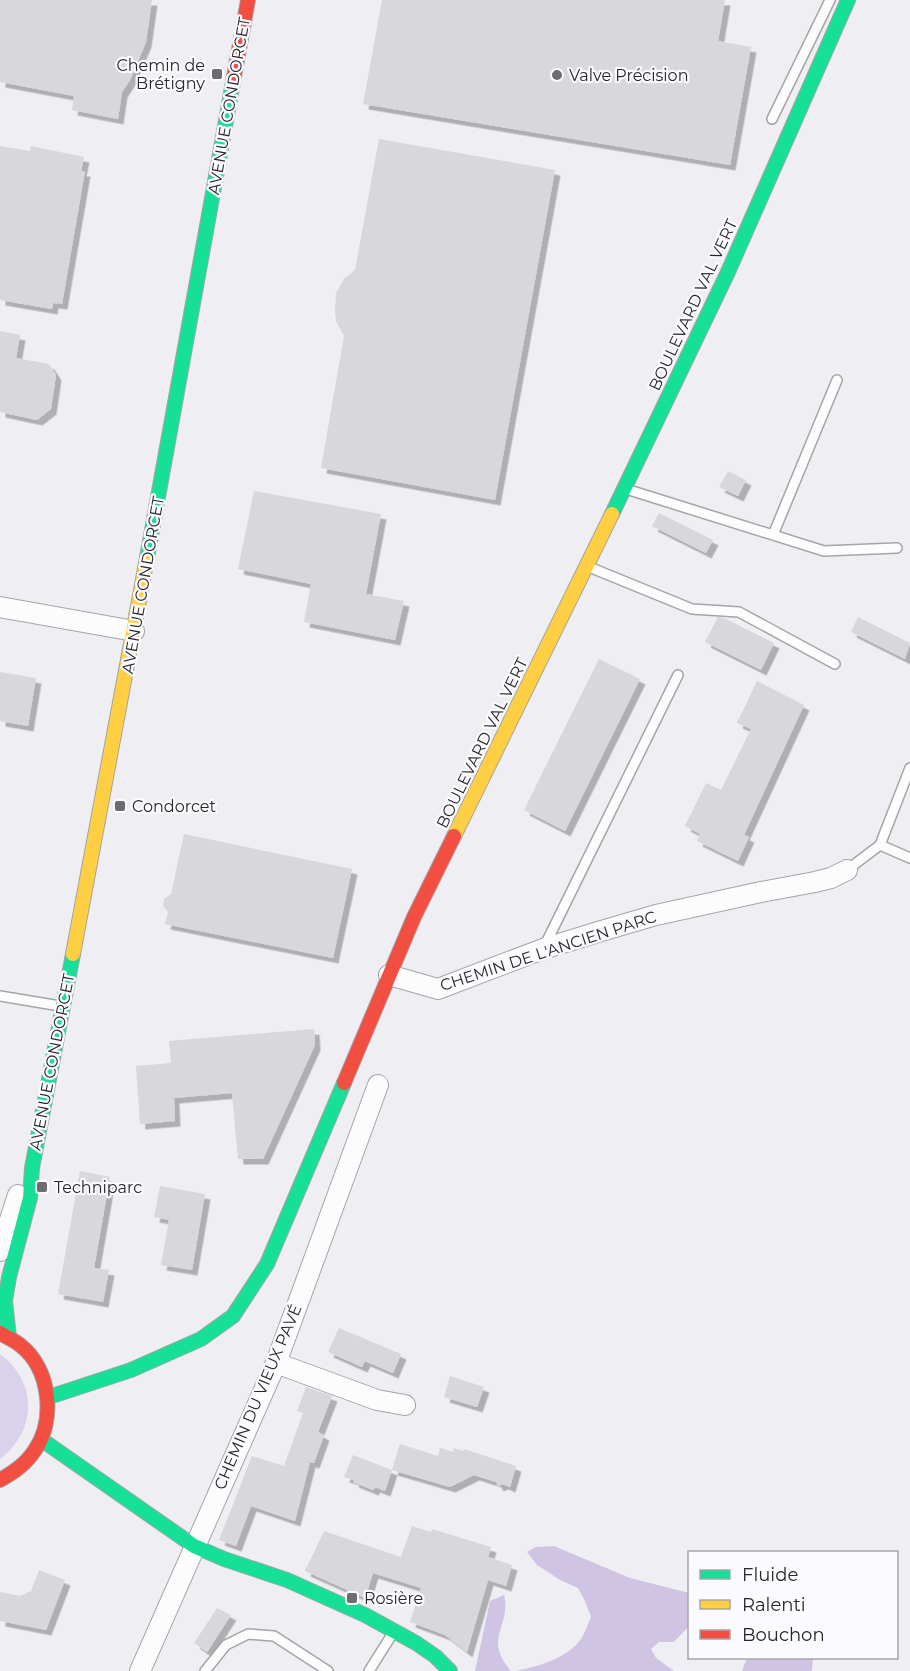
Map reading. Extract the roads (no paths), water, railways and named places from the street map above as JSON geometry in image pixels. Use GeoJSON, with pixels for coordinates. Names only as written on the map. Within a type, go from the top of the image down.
{"type":"FeatureCollection","features":[{"type":"Feature","properties":{"kind":"street","name":"AVENUE CONDORCET"},"geometry":{"type":"LineString","coordinates":[[4,1335],[5,1301],[9,1277],[30,1198],[32,1168],[134,632],[248,0]]}},
{"type":"Feature","properties":{"kind":"street","name":"BOULEVARD VAL VERT"},"geometry":{"type":"LineString","coordinates":[[49,1397],[131,1370],[201,1338],[233,1316],[267,1264],[414,917],[516,714],[728,272],[848,0]]}},
{"type":"Feature","properties":{"kind":"street"},"geometry":{"type":"LineString","coordinates":[[0,607],[134,632]]}},
{"type":"Feature","properties":{"kind":"street","name":"CHEMIN DE L'ANCIEN PARC"},"geometry":{"type":"LineString","coordinates":[[389,975],[438,989],[543,949],[656,915],[815,882],[831,878],[847,870]]}},
{"type":"Feature","properties":{"kind":"street","name":"CHEMIN DU VIEUX PAVÉ"},"geometry":{"type":"LineString","coordinates":[[140,1671],[276,1364],[378,1085]]}},
{"type":"Feature","properties":{"kind":"street","name":"AVENUE CONDORCET"},"geometry":{"type":"LineString","coordinates":[[0,1251],[19,1194],[32,1168]]}},
{"type":"Feature","properties":{"kind":"street"},"geometry":{"type":"LineString","coordinates":[[0,1480],[10,1476],[29,1460],[42,1440],[48,1419],[49,1397],[42,1373],[28,1352],[4,1335]]}},
{"type":"Feature","properties":{"kind":"street"},"geometry":{"type":"LineString","coordinates":[[276,1364],[376,1400],[405,1405]]}},
{"type":"Feature","properties":{"kind":"street"},"geometry":{"type":"LineString","coordinates":[[42,1440],[194,1546],[295,1584],[365,1615],[435,1656],[450,1671]]}},
{"type":"Feature","properties":{"kind":"lane"},"geometry":{"type":"LineString","coordinates":[[772,119],[830,0]]}},
{"type":"Feature","properties":{"kind":"lane"},"geometry":{"type":"LineString","coordinates":[[773,535],[837,380]]}},
{"type":"Feature","properties":{"kind":"lane"},"geometry":{"type":"LineString","coordinates":[[624,488],[825,551],[897,548]]}},
{"type":"Feature","properties":{"kind":"lane"},"geometry":{"type":"LineString","coordinates":[[587,566],[692,609],[740,612],[834,664]]}},
{"type":"Feature","properties":{"kind":"lane"},"geometry":{"type":"LineString","coordinates":[[543,949],[678,675]]}},
{"type":"Feature","properties":{"kind":"lane"},"geometry":{"type":"LineString","coordinates":[[847,870],[880,845],[910,768]]}},
{"type":"Feature","properties":{"kind":"lane"},"geometry":{"type":"LineString","coordinates":[[900,794],[910,798]]}},
{"type":"Feature","properties":{"kind":"lane"},"geometry":{"type":"LineString","coordinates":[[880,845],[910,858]]}},
{"type":"Feature","properties":{"kind":"lane"},"geometry":{"type":"LineString","coordinates":[[0,996],[62,1006]]}},
{"type":"Feature","properties":{"kind":"lane"},"geometry":{"type":"LineString","coordinates":[[369,1671],[394,1631]]}},
{"type":"Feature","properties":{"kind":"lane"},"geometry":{"type":"LineString","coordinates":[[205,1671],[226,1646],[248,1634],[274,1636],[328,1671]]}},
{"type":"Feature","properties":{"kind":"place","name":"Chemin de Brétigny"},"geometry":{"type":"Point","coordinates":[217,74]}},
{"type":"Feature","properties":{"kind":"place","name":"Valve Précision"},"geometry":{"type":"Point","coordinates":[557,75]}},
{"type":"Feature","properties":{"kind":"place","name":"Condorcet"},"geometry":{"type":"Point","coordinates":[120,806]}},
{"type":"Feature","properties":{"kind":"place","name":"Techniparc"},"geometry":{"type":"Point","coordinates":[42,1187]}},
{"type":"Feature","properties":{"kind":"place","name":"Rosière"},"geometry":{"type":"Point","coordinates":[352,1598]}}]}
